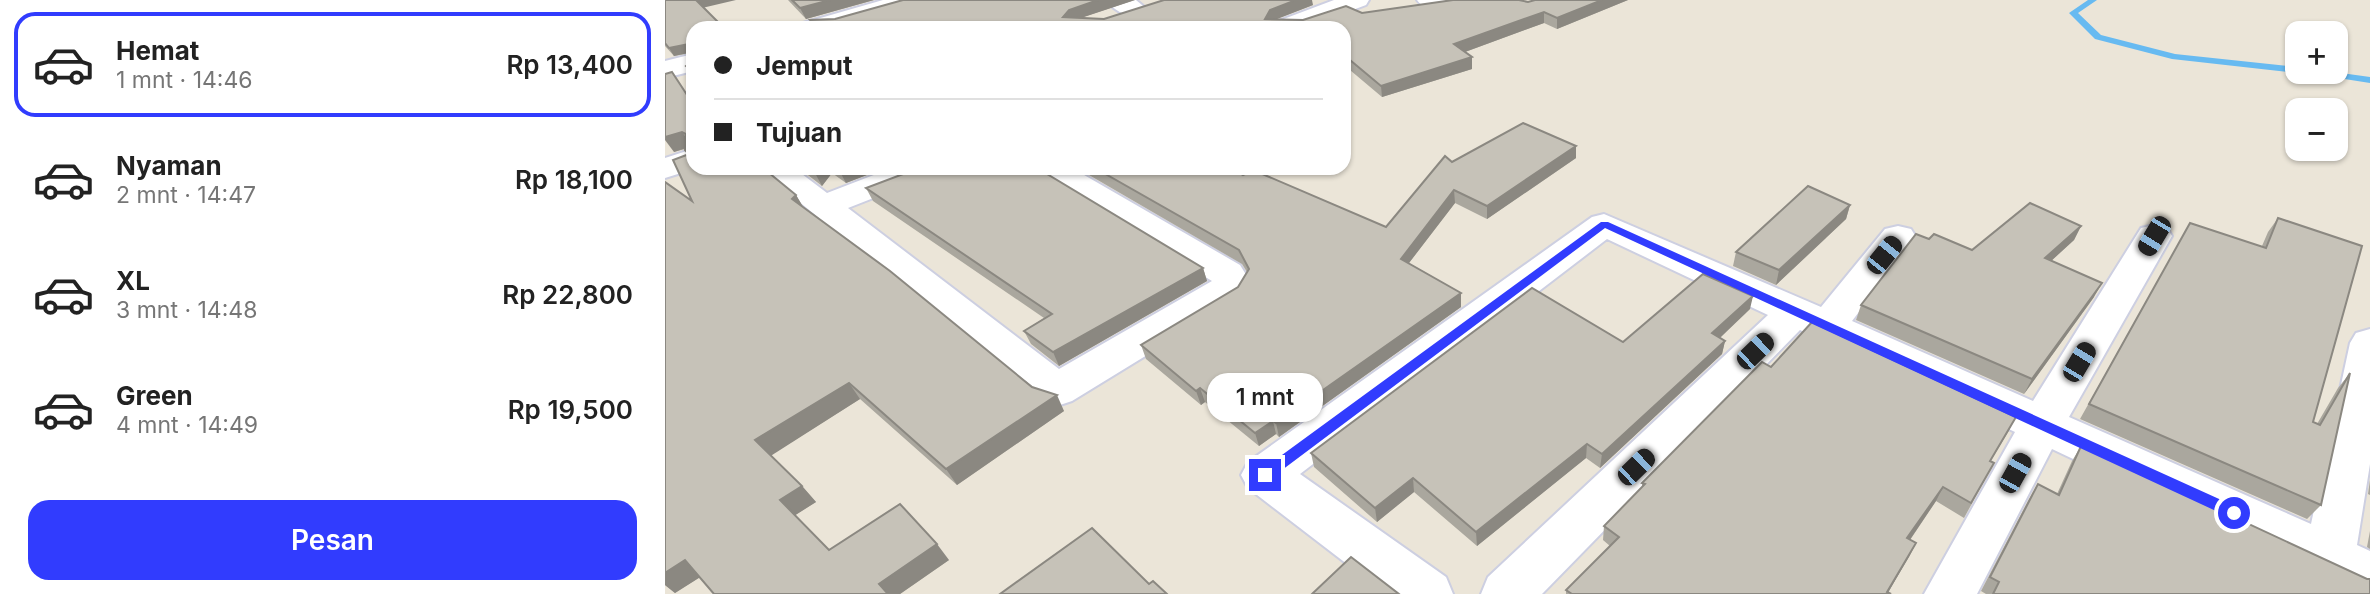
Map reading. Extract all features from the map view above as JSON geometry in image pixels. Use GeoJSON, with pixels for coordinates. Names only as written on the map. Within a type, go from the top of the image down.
{"type":"FeatureCollection","features":[{"type":"Feature","properties":{"kind":"street"},"geometry":{"type":"LineString","coordinates":[[836,21],[910,0]]}},
{"type":"Feature","properties":{"kind":"street"},"geometry":{"type":"LineString","coordinates":[[1301,21],[1357,0]]}},
{"type":"Feature","properties":{"kind":"street"},"geometry":{"type":"LineString","coordinates":[[1429,0],[1437,3],[1455,0]]}},
{"type":"Feature","properties":{"kind":"street"},"geometry":{"type":"LineString","coordinates":[[1103,21],[1137,4]]}},
{"type":"Feature","properties":{"kind":"street"},"geometry":{"type":"LineString","coordinates":[[665,70],[686,64]]}},
{"type":"Feature","properties":{"kind":"street"},"geometry":{"type":"LineString","coordinates":[[665,168],[686,161]]}},
{"type":"Feature","properties":{"kind":"street"},"geometry":{"type":"LineString","coordinates":[[783,175],[1057,390],[1227,289],[1231,281],[1227,273],[1061,175]]}},
{"type":"Feature","properties":{"kind":"street"},"geometry":{"type":"LineString","coordinates":[[823,206],[903,175]]}},
{"type":"Feature","properties":{"kind":"street"},"geometry":{"type":"LineString","coordinates":[[1427,594],[1265,475],[1604,224],[2370,575]]}},
{"type":"Feature","properties":{"kind":"street"},"geometry":{"type":"LineString","coordinates":[[1949,594],[2042,425],[2154,236]]}},
{"type":"Feature","properties":{"kind":"street"},"geometry":{"type":"LineString","coordinates":[[1507,594],[1898,237]]}},
{"type":"Feature","properties":{"kind":"street"},"geometry":{"type":"LineString","coordinates":[[2329,556],[2370,343]]}},
{"type":"Feature","properties":{"kind":"building"},"geometry":{"type":"Polygon","coordinates":[[[665,0],[699,0],[697,1],[717,21],[686,21],[686,45],[669,48],[665,43],[665,0]]]}},
{"type":"Feature","properties":{"kind":"building"},"geometry":{"type":"Polygon","coordinates":[[[792,0],[830,0],[800,8],[792,0]]]}},
{"type":"Feature","properties":{"kind":"building"},"geometry":{"type":"Polygon","coordinates":[[[903,0],[1098,0],[1069,10],[1063,17],[1104,19],[1164,0],[1296,0],[1270,10],[1265,19],[1303,20],[1346,6],[1362,13],[1453,0],[1602,0],[1557,18],[1544,12],[1454,44],[1472,57],[1381,86],[1351,61],[1351,21],[810,20],[835,19],[903,0]]]}},
{"type":"Feature","properties":{"kind":"building"},"geometry":{"type":"Polygon","coordinates":[[[672,72],[686,93],[686,134],[682,132],[665,137],[665,74],[672,72]]]}},
{"type":"Feature","properties":{"kind":"building"},"geometry":{"type":"Polygon","coordinates":[[[1523,123],[1576,146],[1487,206],[1454,190],[1401,259],[1461,293],[1276,423],[1273,421],[1255,433],[1200,388],[1196,391],[1141,345],[1238,287],[1249,269],[1239,250],[1107,175],[1265,175],[1386,227],[1445,156],[1452,162],[1523,123]]]}},
{"type":"Feature","properties":{"kind":"building"},"geometry":{"type":"Polygon","coordinates":[[[686,155],[686,175],[772,175],[796,195],[792,199],[890,271],[1032,387],[1057,395],[946,469],[849,383],[755,440],[802,486],[780,500],[829,550],[900,504],[937,544],[879,584],[888,594],[714,594],[685,560],[665,573],[665,182],[692,201],[673,160],[686,155]]]}},
{"type":"Feature","properties":{"kind":"building"},"geometry":{"type":"Polygon","coordinates":[[[900,175],[1049,175],[1203,268],[1053,352],[1024,331],[1052,314],[866,188],[900,175]]]}},
{"type":"Feature","properties":{"kind":"building"},"geometry":{"type":"Polygon","coordinates":[[[1808,186],[1850,205],[1779,270],[1736,252],[1808,186]]]}},
{"type":"Feature","properties":{"kind":"building"},"geometry":{"type":"Polygon","coordinates":[[[2030,203],[2081,226],[2045,258],[2102,283],[2032,379],[1861,305],[1916,234],[1929,239],[1934,234],[1972,250],[2030,203]]]}},
{"type":"Feature","properties":{"kind":"building"},"geometry":{"type":"Polygon","coordinates":[[[2278,218],[2362,246],[2313,422],[2320,425],[2350,373],[2321,505],[2089,404],[2190,223],[2266,248],[2278,218]]]}},
{"type":"Feature","properties":{"kind":"building"},"geometry":{"type":"Polygon","coordinates":[[[1703,274],[1753,296],[1712,333],[1725,341],[1602,454],[1587,444],[1476,532],[1413,478],[1375,508],[1311,453],[1532,288],[1623,342],[1703,274]]]}},
{"type":"Feature","properties":{"kind":"building"},"geometry":{"type":"Polygon","coordinates":[[[1812,322],[2016,417],[1990,461],[1994,463],[1971,503],[1943,487],[1907,538],[1916,543],[1887,592],[1891,594],[1572,594],[1566,590],[1619,537],[1604,526],[1645,484],[1642,483],[1762,362],[1771,367],[1812,322]]]}},
{"type":"Feature","properties":{"kind":"building"},"geometry":{"type":"Polygon","coordinates":[[[2081,446],[2370,579],[2370,594],[1993,594],[1999,582],[1990,577],[2038,484],[2059,495],[2081,446]]]}},
{"type":"Feature","properties":{"kind":"building"},"geometry":{"type":"Polygon","coordinates":[[[1092,528],[1149,584],[1153,581],[1167,594],[1000,594],[1092,528]]]}},
{"type":"Feature","properties":{"kind":"building"},"geometry":{"type":"Polygon","coordinates":[[[1351,557],[1399,594],[1312,594],[1351,557]]]}},
{"type":"Feature","properties":{"kind":"waterway"},"geometry":{"type":"LineString","coordinates":[[2093,0],[2073,13],[2098,37],[2175,57],[2285,69]]}},
{"type":"Feature","properties":{"kind":"waterway"},"geometry":{"type":"LineString","coordinates":[[2348,77],[2370,80]]}},
{"type":"Feature","properties":{"kind":"route"},"geometry":{"type":"LineString","coordinates":[[1265,475],[1604,224],[2234,513]]}}]}
